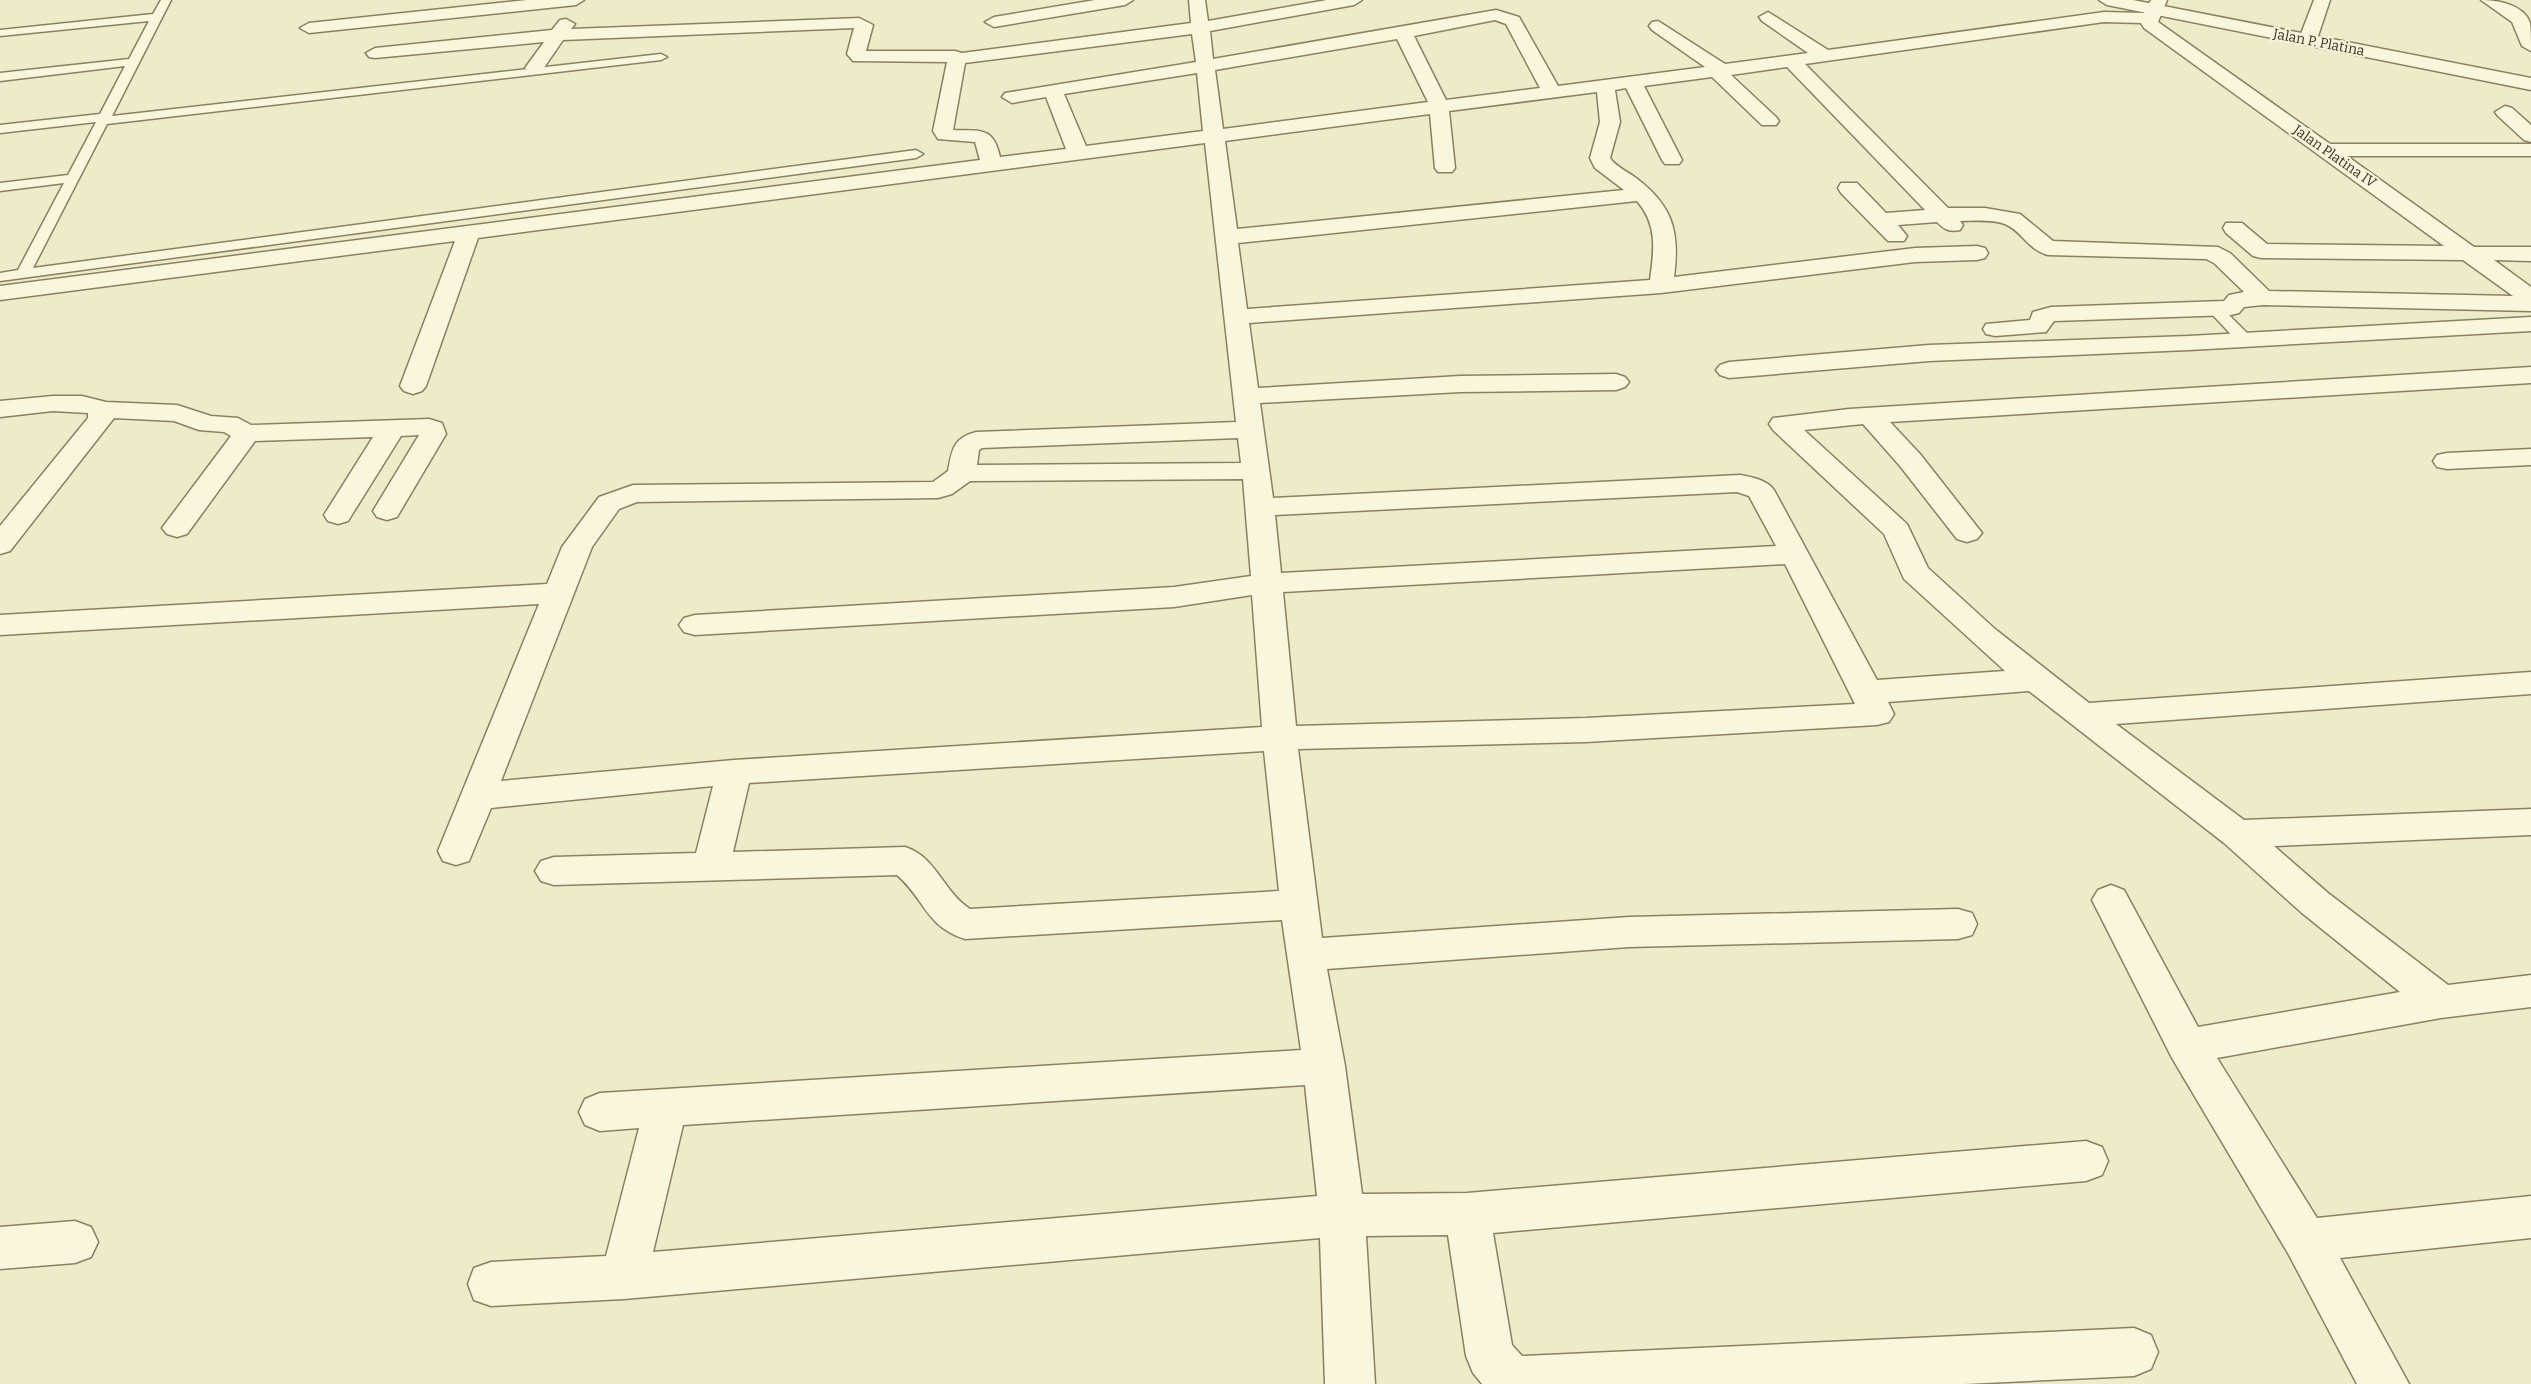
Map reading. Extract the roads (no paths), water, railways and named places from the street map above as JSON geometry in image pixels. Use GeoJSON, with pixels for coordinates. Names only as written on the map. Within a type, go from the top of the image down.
{"type":"FeatureCollection","features":[{"type":"Feature","properties":{"kind":"street"},"geometry":{"type":"LineString","coordinates":[[378,3],[425,0]]}},
{"type":"Feature","properties":{"kind":"street"},"geometry":{"type":"LineString","coordinates":[[309,28],[578,0]]}},
{"type":"Feature","properties":{"kind":"street"},"geometry":{"type":"LineString","coordinates":[[534,68],[560,35],[578,0]]}},
{"type":"Feature","properties":{"kind":"street"},"geometry":{"type":"LineString","coordinates":[[994,22],[1125,0]]}},
{"type":"Feature","properties":{"kind":"street"},"geometry":{"type":"LineString","coordinates":[[1197,0],[1239,317],[1269,583],[1280,738],[1305,955],[1324,1066],[1342,1215],[1350,1384]]}},
{"type":"Feature","properties":{"kind":"street"},"geometry":{"type":"LineString","coordinates":[[375,53],[560,35],[850,22],[864,25],[856,54],[859,57],[948,54],[957,59],[1200,27],[1354,0]]}},
{"type":"Feature","properties":{"kind":"street","name":"Jalan P. Platina"},"geometry":{"type":"LineString","coordinates":[[2107,0],[2531,84]]}},
{"type":"Feature","properties":{"kind":"street"},"geometry":{"type":"LineString","coordinates":[[2308,39],[2322,0]]}},
{"type":"Feature","properties":{"kind":"street"},"geometry":{"type":"LineString","coordinates":[[2489,0],[2520,19],[2531,46]]}},
{"type":"Feature","properties":{"kind":"street"},"geometry":{"type":"LineString","coordinates":[[1440,5],[1465,20]]}},
{"type":"Feature","properties":{"kind":"street"},"geometry":{"type":"LineString","coordinates":[[0,293],[1438,105],[1719,71],[2154,9]]}},
{"type":"Feature","properties":{"kind":"street","name":"Jalan Platina IV"},"geometry":{"type":"LineString","coordinates":[[2154,9],[2150,24],[2531,298]]}},
{"type":"Feature","properties":{"kind":"street"},"geometry":{"type":"LineString","coordinates":[[1012,97],[1054,92],[1496,15],[1513,21],[1552,92]]}},
{"type":"Feature","properties":{"kind":"street"},"geometry":{"type":"LineString","coordinates":[[1768,17],[1825,56]]}},
{"type":"Feature","properties":{"kind":"street"},"geometry":{"type":"LineString","coordinates":[[1658,26],[1719,71],[1769,121]]}},
{"type":"Feature","properties":{"kind":"street"},"geometry":{"type":"LineString","coordinates":[[1403,32],[1438,105],[1445,168]]}},
{"type":"Feature","properties":{"kind":"street"},"geometry":{"type":"LineString","coordinates":[[957,59],[943,131],[945,135],[983,137],[987,141],[991,164]]}},
{"type":"Feature","properties":{"kind":"street"},"geometry":{"type":"LineString","coordinates":[[1239,317],[1661,286],[1915,255],[1977,253],[1792,60]]}},
{"type":"Feature","properties":{"kind":"street"},"geometry":{"type":"LineString","coordinates":[[1632,81],[1672,160]]}},
{"type":"Feature","properties":{"kind":"street"},"geometry":{"type":"LineString","coordinates":[[1605,85],[1611,116],[1611,132],[1600,158],[1602,164],[1644,194],[1658,214],[1665,237],[1661,286]]}},
{"type":"Feature","properties":{"kind":"street"},"geometry":{"type":"LineString","coordinates":[[1054,92],[1078,153]]}},
{"type":"Feature","properties":{"kind":"street"},"geometry":{"type":"LineString","coordinates":[[2505,112],[2531,136]]}},
{"type":"Feature","properties":{"kind":"street"},"geometry":{"type":"LineString","coordinates":[[2327,150],[2531,150]]}},
{"type":"Feature","properties":{"kind":"street"},"geometry":{"type":"LineString","coordinates":[[1849,188],[1915,255]]}},
{"type":"Feature","properties":{"kind":"street"},"geometry":{"type":"LineString","coordinates":[[1227,237],[1644,194]]}},
{"type":"Feature","properties":{"kind":"street"},"geometry":{"type":"LineString","coordinates":[[1880,220],[1943,216],[2011,219],[2023,226],[2035,242],[2048,248],[2214,253],[2263,298]]}},
{"type":"Feature","properties":{"kind":"street"},"geometry":{"type":"LineString","coordinates":[[2234,228],[2261,251],[2531,254]]}},
{"type":"Feature","properties":{"kind":"street"},"geometry":{"type":"LineString","coordinates":[[413,386],[469,232]]}},
{"type":"Feature","properties":{"kind":"street"},"geometry":{"type":"LineString","coordinates":[[1873,336],[2031,328],[2042,323],[2042,317],[2051,314],[2231,308],[2237,300],[2263,298],[2531,304]]}},
{"type":"Feature","properties":{"kind":"street"},"geometry":{"type":"LineString","coordinates":[[1729,370],[1918,353],[2245,340],[2531,324]]}},
{"type":"Feature","properties":{"kind":"street"},"geometry":{"type":"LineString","coordinates":[[2441,1002],[2315,903],[2237,834],[2036,680],[1915,572],[1898,530],[1782,424],[1870,416],[2531,375]]}},
{"type":"Feature","properties":{"kind":"street"},"geometry":{"type":"LineString","coordinates":[[1247,396],[1460,384],[1616,381]]}},
{"type":"Feature","properties":{"kind":"street"},"geometry":{"type":"LineString","coordinates":[[0,409],[74,403],[96,405],[101,410],[177,413],[208,424],[230,424],[247,433],[393,427],[433,429],[433,434],[387,511]]}},
{"type":"Feature","properties":{"kind":"street"},"geometry":{"type":"LineString","coordinates":[[0,545],[101,419],[101,410]]}},
{"type":"Feature","properties":{"kind":"street"},"geometry":{"type":"LineString","coordinates":[[1870,416],[1910,460],[1967,533]]}},
{"type":"Feature","properties":{"kind":"street"},"geometry":{"type":"LineString","coordinates":[[338,515],[393,427]]}},
{"type":"Feature","properties":{"kind":"street"},"geometry":{"type":"LineString","coordinates":[[456,851],[578,547],[609,503],[620,497],[633,494],[938,490],[947,487],[961,474],[966,446],[976,440],[1251,429]]}},
{"type":"Feature","properties":{"kind":"street"},"geometry":{"type":"LineString","coordinates":[[177,528],[247,433]]}},
{"type":"Feature","properties":{"kind":"street"},"geometry":{"type":"LineString","coordinates":[[2447,461],[2531,458]]}},
{"type":"Feature","properties":{"kind":"street"},"geometry":{"type":"LineString","coordinates":[[961,474],[1115,470],[1256,471]]}},
{"type":"Feature","properties":{"kind":"street"},"geometry":{"type":"LineString","coordinates":[[480,796],[734,772],[1280,738],[1586,730],[1877,714],[1760,490],[1740,483],[1260,507]]}},
{"type":"Feature","properties":{"kind":"street"},"geometry":{"type":"LineString","coordinates":[[695,625],[1174,597],[1269,583],[1794,554]]}},
{"type":"Feature","properties":{"kind":"street"},"geometry":{"type":"LineString","coordinates":[[0,625],[558,593]]}},
{"type":"Feature","properties":{"kind":"street"},"geometry":{"type":"LineString","coordinates":[[1867,692],[2036,680]]}},
{"type":"Feature","properties":{"kind":"street"},"geometry":{"type":"LineString","coordinates":[[2085,716],[2531,683]]}},
{"type":"Feature","properties":{"kind":"street"},"geometry":{"type":"LineString","coordinates":[[711,867],[734,772]]}},
{"type":"Feature","properties":{"kind":"street"},"geometry":{"type":"LineString","coordinates":[[2237,834],[2531,822]]}},
{"type":"Feature","properties":{"kind":"street"},"geometry":{"type":"LineString","coordinates":[[554,871],[905,861],[916,869],[939,907],[949,916],[965,924],[1300,903]]}},
{"type":"Feature","properties":{"kind":"street"},"geometry":{"type":"LineString","coordinates":[[2111,900],[2187,1046],[2305,1240],[2384,1384]]}},
{"type":"Feature","properties":{"kind":"street"},"geometry":{"type":"LineString","coordinates":[[1305,955],[1629,932],[1958,924]]}},
{"type":"Feature","properties":{"kind":"street"},"geometry":{"type":"LineString","coordinates":[[2187,1046],[2441,1002],[2531,991]]}},
{"type":"Feature","properties":{"kind":"street"},"geometry":{"type":"LineString","coordinates":[[600,1112],[1324,1066]]}},
{"type":"Feature","properties":{"kind":"street"},"geometry":{"type":"LineString","coordinates":[[624,1277],[666,1108]]}},
{"type":"Feature","properties":{"kind":"street"},"geometry":{"type":"LineString","coordinates":[[491,1284],[624,1277],[1342,1215],[1467,1214],[1749,1192],[2086,1161]]}},
{"type":"Feature","properties":{"kind":"street"},"geometry":{"type":"LineString","coordinates":[[1467,1214],[1490,1356],[1505,1373],[1524,1381],[2134,1352]]}},
{"type":"Feature","properties":{"kind":"street"},"geometry":{"type":"LineString","coordinates":[[2305,1240],[2531,1217]]}},
{"type":"Feature","properties":{"kind":"street"},"geometry":{"type":"LineString","coordinates":[[0,1248],[75,1242]]}},
{"type":"Feature","properties":{"kind":"lane"},"geometry":{"type":"LineString","coordinates":[[23,274],[166,0]]}},
{"type":"Feature","properties":{"kind":"lane"},"geometry":{"type":"LineString","coordinates":[[0,33],[157,17]]}},
{"type":"Feature","properties":{"kind":"lane"},"geometry":{"type":"LineString","coordinates":[[0,129],[661,57]]}},
{"type":"Feature","properties":{"kind":"lane"},"geometry":{"type":"LineString","coordinates":[[0,77],[134,62]]}},
{"type":"Feature","properties":{"kind":"lane"},"geometry":{"type":"LineString","coordinates":[[0,277],[916,154]]}},
{"type":"Feature","properties":{"kind":"lane"},"geometry":{"type":"LineString","coordinates":[[0,187],[73,178]]}},
{"type":"Feature","properties":{"kind":"lane"},"geometry":{"type":"LineString","coordinates":[[2215,309],[2245,340]]}}]}
